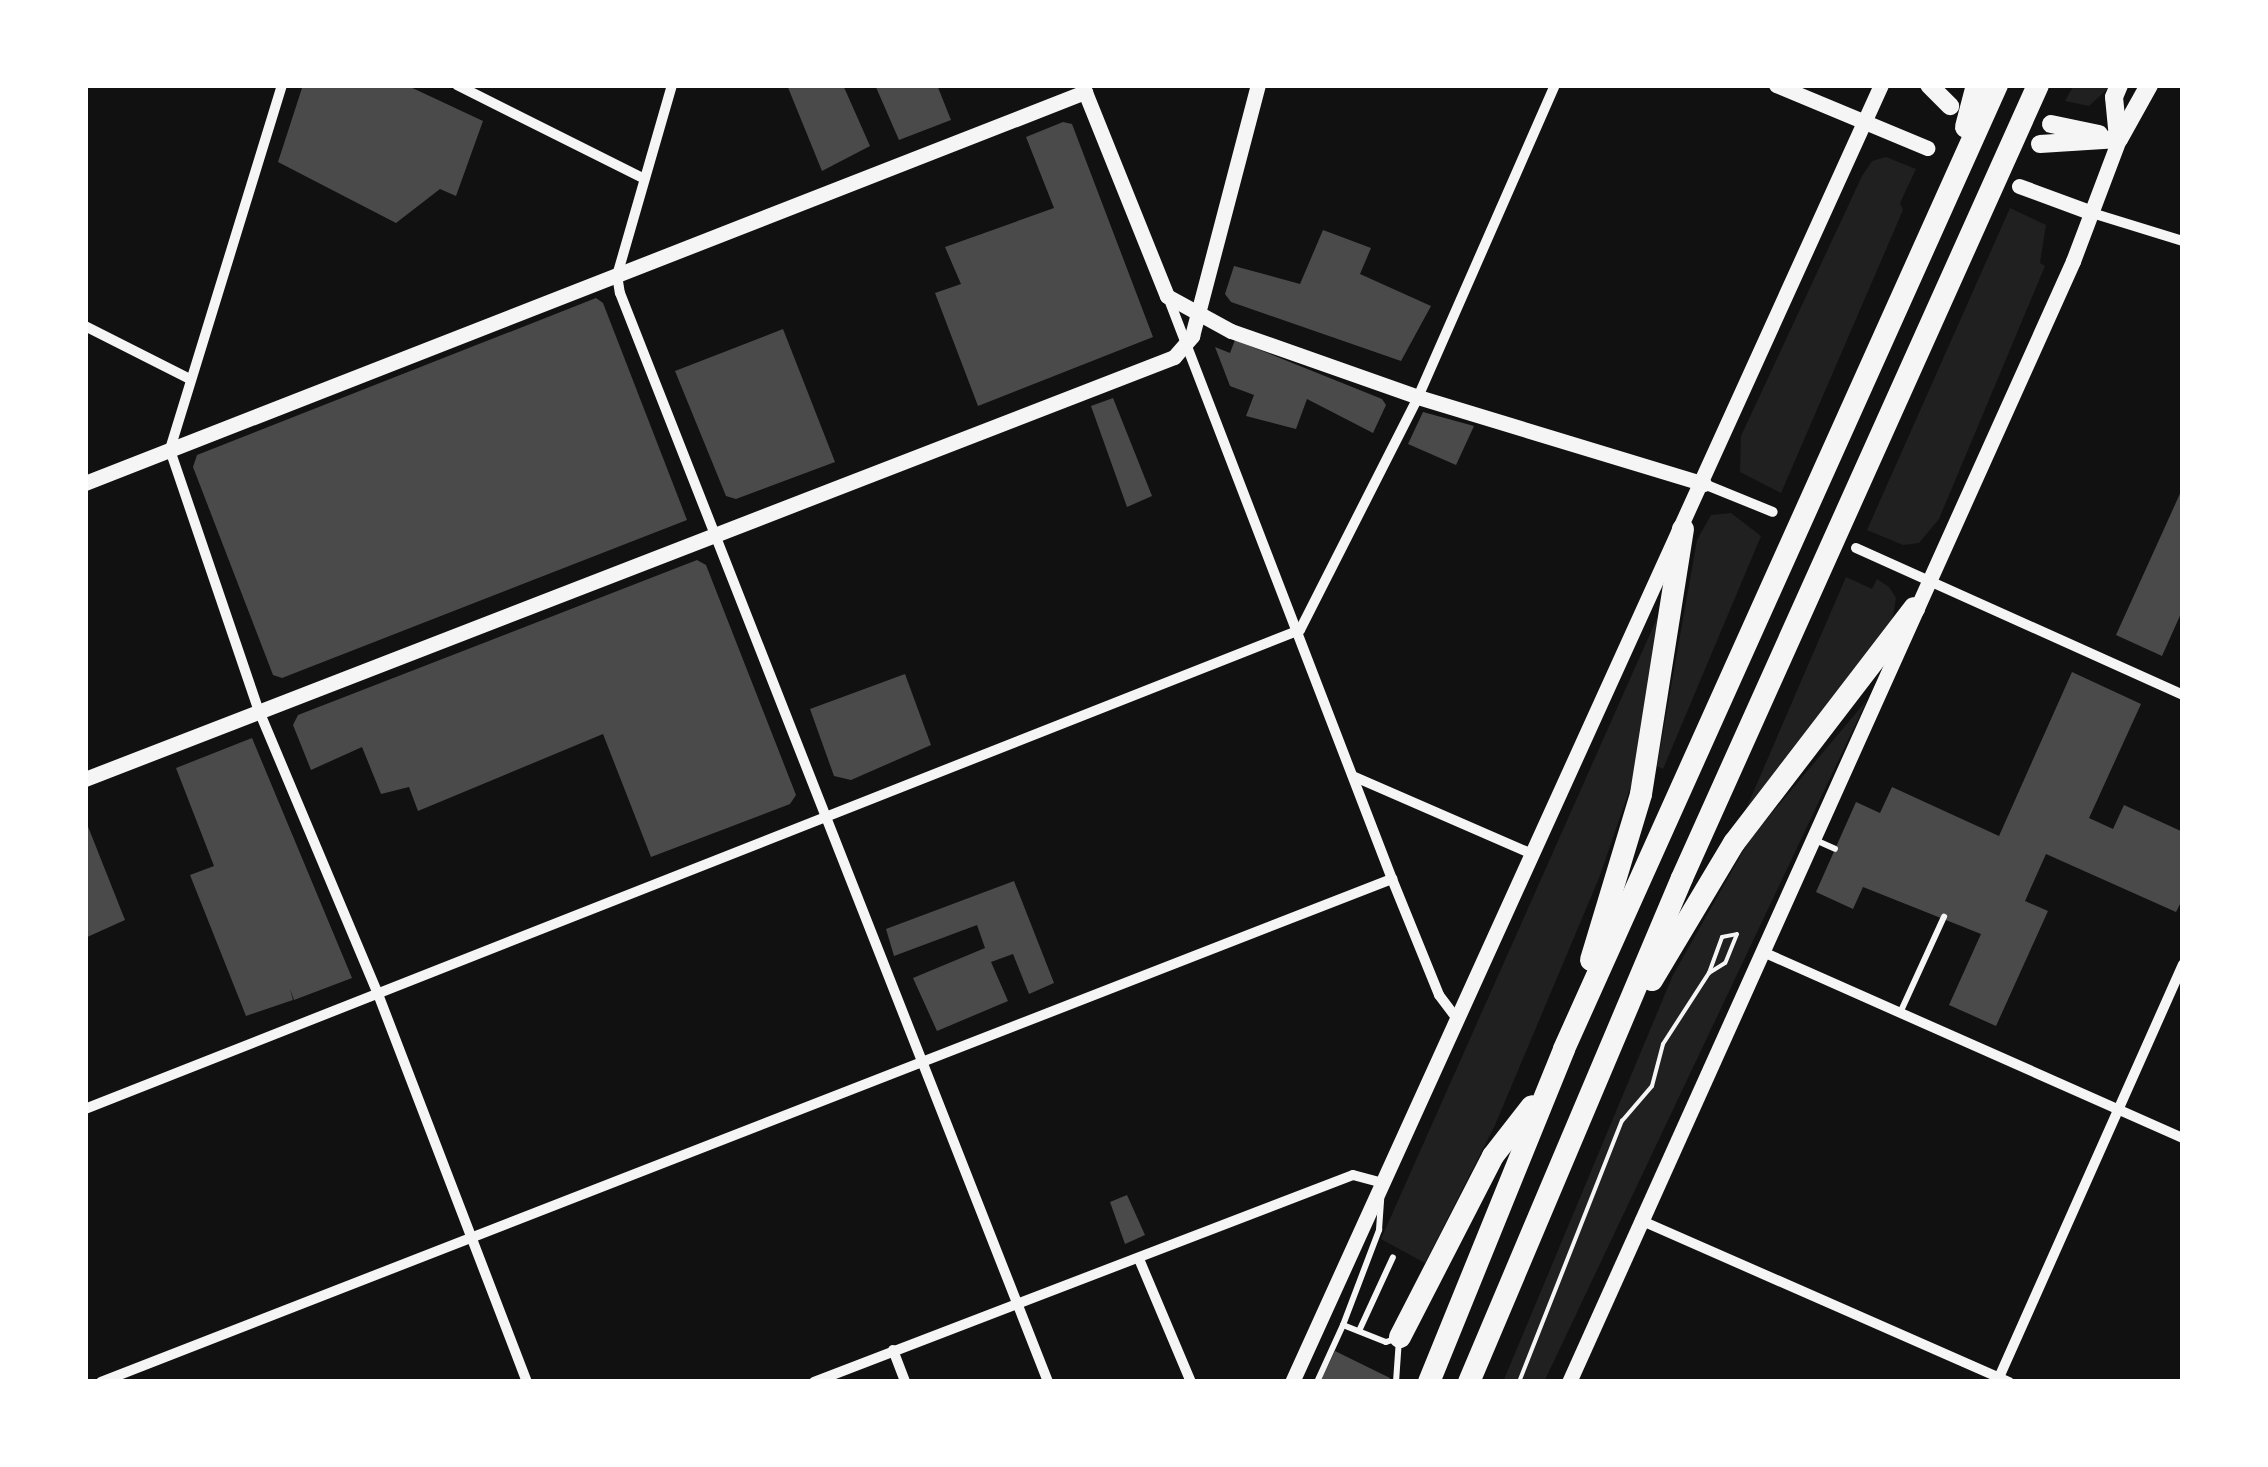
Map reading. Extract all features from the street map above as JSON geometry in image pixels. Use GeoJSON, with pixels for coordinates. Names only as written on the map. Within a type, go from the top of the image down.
{"type":"FeatureCollection","features":[{"type":"Feature","properties":{"kind":"highway"},"geometry":{"type":"LineString","coordinates":[[1951,185],[1977,85]]}},
{"type":"Feature","properties":{"kind":"highway"},"geometry":{"type":"LineString","coordinates":[[1429,1382],[1564,1049],[1996,85]]}},
{"type":"Feature","properties":{"kind":"highway"},"geometry":{"type":"LineString","coordinates":[[1469,1382],[1590,1092],[2038,85]]}},
{"type":"Feature","properties":{"kind":"highway"},"geometry":{"type":"LineString","coordinates":[[2006,156],[2053,85]]}},
{"type":"Feature","properties":{"kind":"highway"},"geometry":{"type":"LineString","coordinates":[[1564,1049],[1641,794],[1683,529]]}},
{"type":"Feature","properties":{"kind":"highway"},"geometry":{"type":"LineString","coordinates":[[1590,1092],[1734,842],[1914,608]]}},
{"type":"Feature","properties":{"kind":"highway"},"geometry":{"type":"LineString","coordinates":[[1400,1337],[1494,1156],[1552,1080]]}},
{"type":"Feature","properties":{"kind":"highway"},"geometry":{"type":"LineString","coordinates":[[1484,1382],[1519,1264]]}},
{"type":"Feature","properties":{"kind":"main road"},"geometry":{"type":"LineString","coordinates":[[1929,85],[1950,106]]}},
{"type":"Feature","properties":{"kind":"main road"},"geometry":{"type":"LineString","coordinates":[[2118,139],[2114,98],[2119,85]]}},
{"type":"Feature","properties":{"kind":"main road"},"geometry":{"type":"LineString","coordinates":[[2118,139],[2149,85]]}},
{"type":"Feature","properties":{"kind":"main road"},"geometry":{"type":"LineString","coordinates":[[2051,124],[2118,139]]}},
{"type":"Feature","properties":{"kind":"main road"},"geometry":{"type":"LineString","coordinates":[[2040,144],[2118,139]]}},
{"type":"Feature","properties":{"kind":"street"},"geometry":{"type":"LineString","coordinates":[[282,85],[170,450],[259,711],[378,994],[527,1382]]}},
{"type":"Feature","properties":{"kind":"street"},"geometry":{"type":"LineString","coordinates":[[456,85],[643,178]]}},
{"type":"Feature","properties":{"kind":"street"},"geometry":{"type":"LineString","coordinates":[[672,85],[617,275],[920,1063],[1048,1382]]}},
{"type":"Feature","properties":{"kind":"street"},"geometry":{"type":"LineString","coordinates":[[1187,349],[1258,85]]}},
{"type":"Feature","properties":{"kind":"street"},"geometry":{"type":"LineString","coordinates":[[85,1109],[1300,630],[1418,398],[1555,85]]}},
{"type":"Feature","properties":{"kind":"street"},"geometry":{"type":"LineString","coordinates":[[1776,85],[1927,148]]}},
{"type":"Feature","properties":{"kind":"street"},"geometry":{"type":"LineString","coordinates":[[1292,1382],[1704,484],[1881,85]]}},
{"type":"Feature","properties":{"kind":"street"},"geometry":{"type":"LineString","coordinates":[[85,483],[1084,88],[1300,630],[1392,879],[1439,995],[1457,1019]]}},
{"type":"Feature","properties":{"kind":"street"},"geometry":{"type":"LineString","coordinates":[[1573,1378],[1640,1220],[2092,213],[2118,139]]}},
{"type":"Feature","properties":{"kind":"street"},"geometry":{"type":"LineString","coordinates":[[2019,186],[2183,241]]}},
{"type":"Feature","properties":{"kind":"street"},"geometry":{"type":"LineString","coordinates":[[1168,296],[1198,314],[1418,398],[1704,484],[1773,512]]}},
{"type":"Feature","properties":{"kind":"street"},"geometry":{"type":"LineString","coordinates":[[85,326],[190,378]]}},
{"type":"Feature","properties":{"kind":"street"},"geometry":{"type":"LineString","coordinates":[[85,779],[1187,349]]}},
{"type":"Feature","properties":{"kind":"street"},"geometry":{"type":"LineString","coordinates":[[1856,548],[2183,695]]}},
{"type":"Feature","properties":{"kind":"street"},"geometry":{"type":"LineString","coordinates":[[1355,777],[1532,854]]}},
{"type":"Feature","properties":{"kind":"street"},"geometry":{"type":"LineString","coordinates":[[101,1382],[470,1235],[1392,879]]}},
{"type":"Feature","properties":{"kind":"street"},"geometry":{"type":"LineString","coordinates":[[1763,952],[2183,1138]]}},
{"type":"Feature","properties":{"kind":"street"},"geometry":{"type":"LineString","coordinates":[[1640,1220],[2002,1381],[2183,965]]}},
{"type":"Feature","properties":{"kind":"street"},"geometry":{"type":"LineString","coordinates":[[814,1382],[1354,1175],[1383,1183]]}},
{"type":"Feature","properties":{"kind":"street"},"geometry":{"type":"LineString","coordinates":[[1138,1259],[1191,1382]]}},
{"type":"Feature","properties":{"kind":"street"},"geometry":{"type":"LineString","coordinates":[[892,1350],[905,1382]]}},
{"type":"Feature","properties":{"kind":"lane"},"geometry":{"type":"LineString","coordinates":[[1813,839],[1835,849]]}},
{"type":"Feature","properties":{"kind":"lane"},"geometry":{"type":"LineString","coordinates":[[1900,1013],[1944,917]]}},
{"type":"Feature","properties":{"kind":"lane"},"geometry":{"type":"LineString","coordinates":[[1317,1382],[1379,1230],[1383,1183]]}},
{"type":"Feature","properties":{"kind":"lane"},"geometry":{"type":"LineString","coordinates":[[1360,1331],[1393,1257]]}},
{"type":"Feature","properties":{"kind":"lane"},"geometry":{"type":"LineString","coordinates":[[1343,1324],[1386,1342],[1400,1337],[1396,1382]]}},
{"type":"Feature","properties":{"kind":"path"},"geometry":{"type":"LineString","coordinates":[[1519,1382],[1622,1121],[1652,1086],[1663,1044],[1709,973],[1722,936],[1736,934],[1725,962],[1709,973]]}},
{"type":"Feature","properties":{"kind":"shaded area"},"geometry":{"type":"Polygon","coordinates":[[[2074,85],[2112,85],[2089,106],[2065,101],[2074,85]]]}},
{"type":"Feature","properties":{"kind":"shaded area"},"geometry":{"type":"Polygon","coordinates":[[[1886,157],[1916,169],[1900,203],[1903,210],[1781,493],[1740,472],[1741,436],[1862,176],[1872,161],[1886,157]]]}},
{"type":"Feature","properties":{"kind":"shaded area"},"geometry":{"type":"Polygon","coordinates":[[[2010,208],[2046,225],[2040,263],[2045,266],[1939,519],[1919,543],[1903,545],[1867,530],[2010,208]]]}},
{"type":"Feature","properties":{"kind":"shaded area"},"geometry":{"type":"Polygon","coordinates":[[[1731,513],[1761,536],[1663,769],[1657,766],[1697,540],[1711,515],[1731,513]]]}},
{"type":"Feature","properties":{"kind":"shaded area"},"geometry":{"type":"Polygon","coordinates":[[[1846,577],[1872,589],[1877,579],[1889,587],[1896,598],[1892,622],[1743,816],[1846,577]]]}},
{"type":"Feature","properties":{"kind":"shaded area"},"geometry":{"type":"Polygon","coordinates":[[[1658,616],[1635,774],[1599,878],[1495,1125],[1425,1263],[1381,1239],[1658,616]]]}},
{"type":"Feature","properties":{"kind":"shaded area"},"geometry":{"type":"Polygon","coordinates":[[[1867,700],[1544,1382],[1503,1382],[1673,975],[1750,839],[1867,700]]]}},
{"type":"Feature","properties":{"kind":"building"},"geometry":{"type":"Polygon","coordinates":[[[303,85],[406,85],[483,121],[456,196],[440,189],[396,223],[278,162],[303,85]]]}},
{"type":"Feature","properties":{"kind":"building"},"geometry":{"type":"Polygon","coordinates":[[[787,85],[843,85],[870,146],[822,171],[787,85]]]}},
{"type":"Feature","properties":{"kind":"building"},"geometry":{"type":"Polygon","coordinates":[[[875,85],[937,85],[951,120],[899,140],[875,85]]]}},
{"type":"Feature","properties":{"kind":"building"},"geometry":{"type":"Polygon","coordinates":[[[1063,122],[1072,124],[1153,337],[978,406],[935,293],[961,284],[945,247],[1054,208],[1026,137],[1063,122]]]}},
{"type":"Feature","properties":{"kind":"building"},"geometry":{"type":"Polygon","coordinates":[[[1323,230],[1371,248],[1360,274],[1431,306],[1401,361],[1231,302],[1225,294],[1234,266],[1300,284],[1323,230]]]}},
{"type":"Feature","properties":{"kind":"building"},"geometry":{"type":"Polygon","coordinates":[[[596,298],[603,303],[687,520],[282,678],[273,675],[193,467],[197,455],[596,298]]]}},
{"type":"Feature","properties":{"kind":"building"},"geometry":{"type":"Polygon","coordinates":[[[783,329],[835,462],[736,499],[726,496],[675,371],[783,329]]]}},
{"type":"Feature","properties":{"kind":"building"},"geometry":{"type":"Polygon","coordinates":[[[1235,340],[1382,399],[1386,405],[1373,433],[1307,399],[1296,429],[1246,416],[1254,395],[1230,386],[1215,347],[1230,353],[1235,340]]]}},
{"type":"Feature","properties":{"kind":"building"},"geometry":{"type":"Polygon","coordinates":[[[1113,398],[1152,496],[1127,507],[1091,406],[1113,398]]]}},
{"type":"Feature","properties":{"kind":"building"},"geometry":{"type":"Polygon","coordinates":[[[1423,412],[1474,426],[1456,465],[1408,444],[1423,412]]]}},
{"type":"Feature","properties":{"kind":"building"},"geometry":{"type":"Polygon","coordinates":[[[2183,487],[2183,609],[2162,656],[2116,635],[2183,487]]]}},
{"type":"Feature","properties":{"kind":"building"},"geometry":{"type":"Polygon","coordinates":[[[697,560],[706,565],[796,795],[790,804],[651,857],[603,734],[418,811],[409,787],[381,794],[362,747],[311,770],[293,725],[298,715],[697,560]]]}},
{"type":"Feature","properties":{"kind":"building"},"geometry":{"type":"Polygon","coordinates":[[[2072,672],[2141,704],[2089,818],[2113,829],[2124,805],[2183,832],[2183,898],[2176,912],[2046,854],[2025,901],[2048,911],[1996,1026],[1949,1005],[1981,934],[1863,887],[1853,909],[1816,892],[1856,802],[1880,813],[1892,787],[1999,836],[2072,672]]]}},
{"type":"Feature","properties":{"kind":"building"},"geometry":{"type":"Polygon","coordinates":[[[905,674],[931,745],[851,780],[834,776],[810,709],[905,674]]]}},
{"type":"Feature","properties":{"kind":"building"},"geometry":{"type":"Polygon","coordinates":[[[252,738],[352,978],[294,1000],[290,989],[293,1000],[246,1016],[190,875],[214,866],[176,768],[252,738]]]}},
{"type":"Feature","properties":{"kind":"building"},"geometry":{"type":"Polygon","coordinates":[[[85,819],[125,920],[85,938],[85,819]]]}},
{"type":"Feature","properties":{"kind":"building"},"geometry":{"type":"Polygon","coordinates":[[[1014,881],[1054,983],[1029,994],[1013,954],[991,962],[1008,1001],[937,1031],[913,978],[985,948],[977,925],[894,956],[886,929],[1014,881]]]}},
{"type":"Feature","properties":{"kind":"building"},"geometry":{"type":"Polygon","coordinates":[[[1127,1195],[1145,1235],[1125,1244],[1110,1202],[1127,1195]]]}},
{"type":"Feature","properties":{"kind":"building"},"geometry":{"type":"Polygon","coordinates":[[[1335,1351],[1390,1378],[1388,1382],[1320,1382],[1335,1351]]]}}]}
